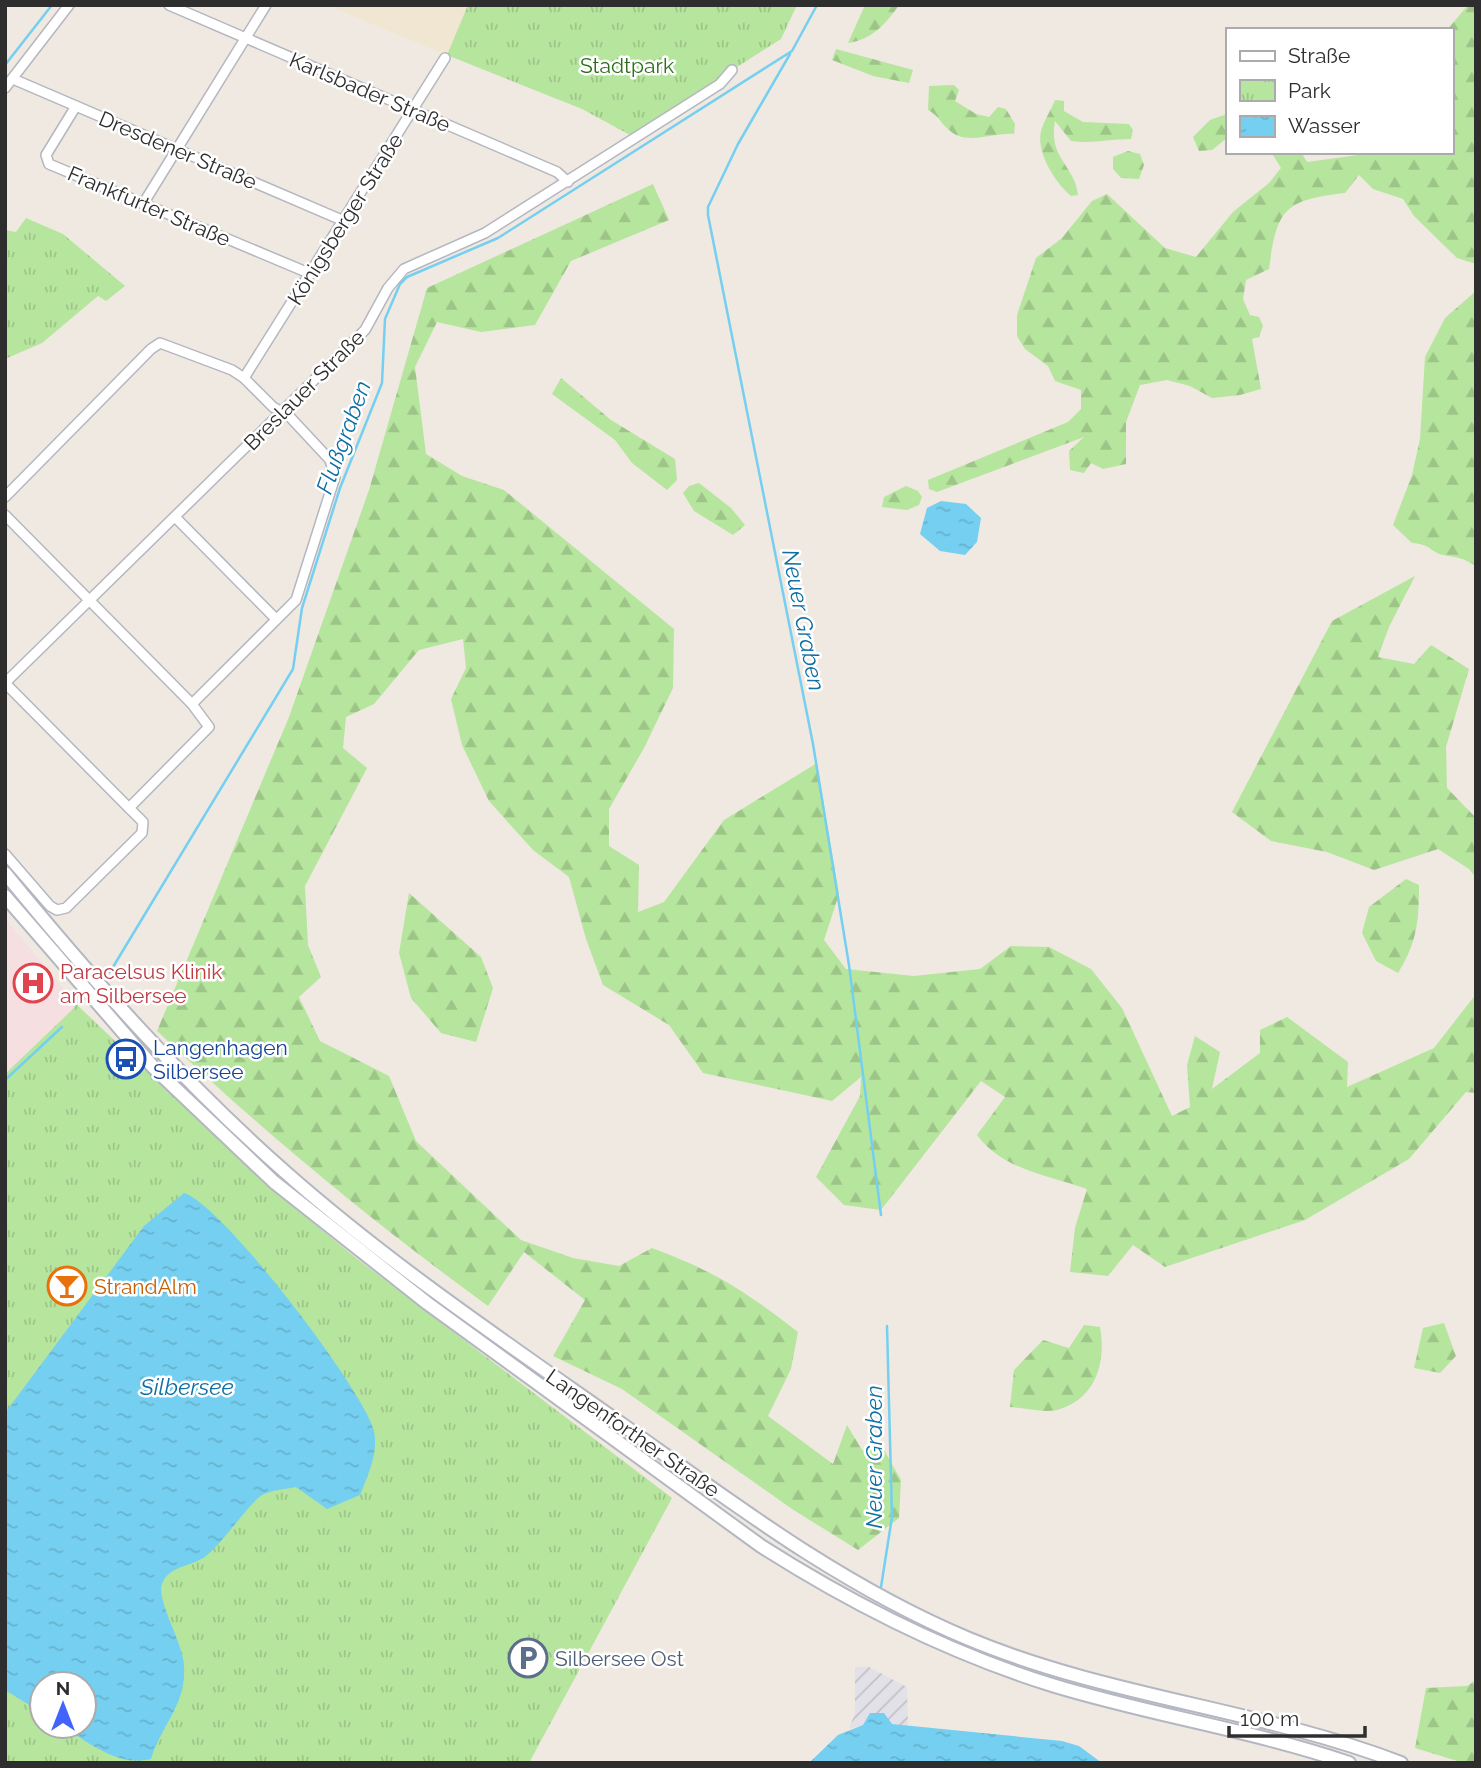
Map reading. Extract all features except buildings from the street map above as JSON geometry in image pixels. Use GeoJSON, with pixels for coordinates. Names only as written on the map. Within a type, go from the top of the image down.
{"type":"FeatureCollection","features":[{"type":"Feature","properties":{"kind":"main road","name":"Langenforther Straße"},"geometry":{"type":"LineString","coordinates":[[5,873],[108,993],[189,1080],[325,1206],[479,1323],[816,1560],[936,1625],[1015,1657],[1104,1684],[1329,1738],[1401,1763]]}},
{"type":"Feature","properties":{"kind":"main road","name":"Langenforther Straße"},"geometry":{"type":"LineString","coordinates":[[5,896],[154,1068],[274,1182],[416,1295],[761,1546],[870,1609],[1010,1671],[1101,1699],[1251,1734],[1349,1763]]}},
{"type":"Feature","properties":{"kind":"street"},"geometry":{"type":"LineString","coordinates":[[5,88],[69,5]]}},
{"type":"Feature","properties":{"kind":"street","name":"Karlsbader Straße"},"geometry":{"type":"LineString","coordinates":[[169,5],[557,172],[568,182]]}},
{"type":"Feature","properties":{"kind":"street"},"geometry":{"type":"LineString","coordinates":[[143,204],[266,5]]}},
{"type":"Feature","properties":{"kind":"street","name":"Königsberger Straße"},"geometry":{"type":"LineString","coordinates":[[244,378],[444,58]]}},
{"type":"Feature","properties":{"kind":"street","name":"Breslauer Straße"},"geometry":{"type":"LineString","coordinates":[[5,683],[365,330],[387,288],[404,269],[463,245],[568,182],[720,84],[732,69]]}},
{"type":"Feature","properties":{"kind":"street","name":"Dresdener Straße"},"geometry":{"type":"LineString","coordinates":[[13,79],[344,221]]}},
{"type":"Feature","properties":{"kind":"street","name":"Frankfurter Straße"},"geometry":{"type":"LineString","coordinates":[[76,106],[46,155],[49,164],[311,274]]}},
{"type":"Feature","properties":{"kind":"street"},"geometry":{"type":"LineString","coordinates":[[5,497],[160,343],[232,370],[244,378],[282,411],[330,460],[335,477],[300,592],[289,609],[192,704]]}},
{"type":"Feature","properties":{"kind":"street"},"geometry":{"type":"LineString","coordinates":[[5,515],[208,722],[208,731],[129,808]]}},
{"type":"Feature","properties":{"kind":"street"},"geometry":{"type":"LineString","coordinates":[[175,517],[276,619]]}},
{"type":"Feature","properties":{"kind":"street"},"geometry":{"type":"LineString","coordinates":[[5,683],[143,822],[142,833],[66,908],[57,910],[50,906],[5,854]]}},
{"type":"Feature","properties":{"kind":"shaded area"},"geometry":{"type":"Polygon","coordinates":[[[327,5],[468,5],[447,55],[327,5]]]}},
{"type":"Feature","properties":{"kind":"shaded area","name":"Paracelsus Klinik am Silbersee"},"geometry":{"type":"Polygon","coordinates":[[[5,919],[75,1003],[75,1007],[5,1074],[5,919]]]}},
{"type":"Feature","properties":{"kind":"shaded area"},"geometry":{"type":"Polygon","coordinates":[[[855,1667],[869,1667],[907,1687],[908,1726],[863,1725],[849,1729],[855,1713],[855,1667]]]}},
{"type":"Feature","properties":{"kind":"green space","name":"Stadtpark"},"geometry":{"type":"Polygon","coordinates":[[[468,5],[797,5],[781,39],[630,135],[582,109],[447,55],[468,5]]]}},
{"type":"Feature","properties":{"kind":"green space"},"geometry":{"type":"Polygon","coordinates":[[[865,5],[899,5],[877,30],[848,43],[865,5]]]}},
{"type":"Feature","properties":{"kind":"green space"},"geometry":{"type":"Polygon","coordinates":[[[1468,5],[1476,5],[1476,264],[1457,258],[1414,216],[1403,199],[1373,189],[1359,175],[1345,193],[1309,199],[1287,211],[1280,220],[1269,269],[1246,280],[1243,299],[1250,315],[1259,317],[1263,326],[1259,337],[1252,339],[1261,389],[1240,395],[1212,398],[1190,386],[1167,380],[1140,385],[1126,422],[1126,464],[1103,469],[1091,463],[1084,473],[1070,470],[1069,451],[1084,437],[937,492],[929,489],[928,480],[1068,422],[1081,409],[1081,390],[1055,381],[1048,366],[1025,349],[1017,336],[1017,315],[1036,258],[1062,238],[1092,201],[1107,194],[1165,248],[1196,257],[1233,212],[1269,183],[1281,168],[1272,154],[1302,154],[1307,162],[1359,154],[1453,154],[1453,28],[1449,28],[1468,5]]]}},
{"type":"Feature","properties":{"kind":"green space"},"geometry":{"type":"Polygon","coordinates":[[[836,49],[913,70],[909,83],[873,76],[832,60],[836,49]]]}},
{"type":"Feature","properties":{"kind":"green space"},"geometry":{"type":"Polygon","coordinates":[[[954,85],[959,90],[955,101],[976,114],[989,117],[998,107],[1006,109],[1015,124],[1014,134],[971,138],[955,134],[948,129],[928,110],[929,86],[954,85]]]}},
{"type":"Feature","properties":{"kind":"green space"},"geometry":{"type":"Polygon","coordinates":[[[1055,100],[1064,101],[1064,111],[1083,122],[1129,124],[1133,130],[1131,139],[1071,141],[1055,121],[1055,144],[1072,176],[1078,195],[1071,196],[1059,183],[1041,148],[1041,131],[1055,100]]]}},
{"type":"Feature","properties":{"kind":"green space"},"geometry":{"type":"Polygon","coordinates":[[[1226,114],[1226,139],[1212,150],[1199,151],[1193,137],[1210,120],[1226,114]]]}},
{"type":"Feature","properties":{"kind":"green space"},"geometry":{"type":"Polygon","coordinates":[[[1128,151],[1140,154],[1144,165],[1139,179],[1121,178],[1113,169],[1113,157],[1128,151]]]}},
{"type":"Feature","properties":{"kind":"green space"},"geometry":{"type":"Polygon","coordinates":[[[653,184],[669,220],[571,261],[535,325],[481,332],[437,322],[415,367],[426,454],[462,476],[504,490],[674,629],[673,688],[644,748],[609,809],[609,846],[639,865],[638,912],[664,902],[724,820],[817,763],[839,894],[824,940],[846,969],[914,976],[980,969],[1011,946],[1049,947],[1091,969],[1122,1008],[1172,1116],[1190,1107],[1187,1065],[1195,1036],[1220,1052],[1212,1089],[1260,1053],[1260,1030],[1287,1017],[1348,1062],[1347,1087],[1434,1048],[1476,994],[1476,1093],[1466,1092],[1409,1159],[1305,1220],[1165,1267],[1133,1245],[1108,1276],[1070,1272],[1075,1228],[1087,1189],[1027,1170],[988,1147],[977,1135],[1005,1097],[981,1081],[881,1210],[844,1205],[816,1177],[860,1096],[861,1077],[832,1101],[703,1073],[669,1025],[603,985],[586,939],[569,877],[533,850],[489,801],[462,745],[451,699],[466,668],[463,639],[419,650],[374,704],[346,717],[343,748],[367,768],[305,886],[308,945],[321,977],[299,997],[320,1041],[389,1076],[416,1141],[521,1240],[573,1258],[619,1266],[652,1248],[694,1265],[728,1283],[798,1332],[791,1369],[768,1416],[833,1464],[847,1425],[862,1450],[884,1450],[901,1480],[899,1518],[858,1550],[792,1509],[622,1389],[553,1356],[585,1300],[524,1252],[488,1306],[318,1174],[236,1104],[157,1031],[289,717],[369,490],[427,288],[653,184]]]}},
{"type":"Feature","properties":{"kind":"green space"},"geometry":{"type":"Polygon","coordinates":[[[26,218],[63,234],[125,286],[106,301],[98,296],[42,343],[5,359],[5,230],[16,232],[26,218]]]}},
{"type":"Feature","properties":{"kind":"green space"},"geometry":{"type":"Polygon","coordinates":[[[1476,291],[1476,566],[1460,558],[1439,554],[1423,545],[1412,543],[1393,525],[1412,475],[1420,439],[1425,357],[1445,318],[1476,291]]]}},
{"type":"Feature","properties":{"kind":"green space"},"geometry":{"type":"Polygon","coordinates":[[[561,378],[611,420],[675,459],[677,480],[667,490],[632,463],[615,440],[552,394],[561,378]]]}},
{"type":"Feature","properties":{"kind":"green space"},"geometry":{"type":"Polygon","coordinates":[[[699,483],[731,508],[745,525],[733,535],[694,511],[683,493],[689,486],[699,483]]]}},
{"type":"Feature","properties":{"kind":"green space"},"geometry":{"type":"Polygon","coordinates":[[[906,486],[918,491],[922,497],[919,505],[907,510],[882,507],[884,497],[906,486]]]}},
{"type":"Feature","properties":{"kind":"green space"},"geometry":{"type":"Polygon","coordinates":[[[1415,576],[1389,627],[1378,657],[1414,664],[1431,645],[1469,669],[1446,747],[1447,788],[1476,818],[1476,878],[1469,869],[1438,849],[1374,870],[1327,852],[1271,841],[1232,812],[1332,621],[1415,576]]]}},
{"type":"Feature","properties":{"kind":"green space"},"geometry":{"type":"Polygon","coordinates":[[[1406,879],[1419,885],[1418,910],[1413,941],[1398,973],[1376,961],[1362,933],[1369,907],[1406,879]]]}},
{"type":"Feature","properties":{"kind":"green space"},"geometry":{"type":"Polygon","coordinates":[[[409,893],[481,957],[493,988],[476,1042],[441,1033],[411,998],[399,953],[409,893]]]}},
{"type":"Feature","properties":{"kind":"green space"},"geometry":{"type":"Polygon","coordinates":[[[75,1003],[268,1186],[356,1258],[672,1498],[529,1763],[5,1763],[5,1074],[74,1008],[75,1003]]]}},
{"type":"Feature","properties":{"kind":"green space"},"geometry":{"type":"Polygon","coordinates":[[[1444,1323],[1456,1356],[1440,1373],[1414,1368],[1423,1328],[1444,1323]]]}},
{"type":"Feature","properties":{"kind":"green space"},"geometry":{"type":"Polygon","coordinates":[[[1084,1325],[1100,1327],[1102,1340],[1100,1365],[1083,1396],[1055,1410],[1010,1407],[1014,1370],[1043,1340],[1069,1348],[1084,1325]]]}},
{"type":"Feature","properties":{"kind":"green space"},"geometry":{"type":"Polygon","coordinates":[[[1476,1680],[1476,1763],[1464,1763],[1415,1748],[1426,1688],[1467,1686],[1476,1680]]]}},
{"type":"Feature","properties":{"kind":"water"},"geometry":{"type":"Polygon","coordinates":[[[941,501],[966,504],[981,518],[977,542],[965,555],[940,551],[920,534],[927,508],[941,501]]]}},
{"type":"Feature","properties":{"kind":"water","name":"Silbersee"},"geometry":{"type":"Polygon","coordinates":[[[184,1193],[203,1205],[257,1261],[318,1339],[363,1407],[373,1428],[375,1445],[360,1495],[327,1509],[296,1487],[264,1494],[206,1556],[175,1570],[165,1578],[161,1591],[183,1656],[184,1679],[178,1703],[151,1759],[139,1761],[115,1757],[84,1740],[98,1740],[98,1670],[28,1670],[28,1704],[5,1690],[5,1413],[144,1226],[184,1193]]]}},
{"type":"Feature","properties":{"kind":"water"},"geometry":{"type":"Polygon","coordinates":[[[870,1713],[884,1713],[892,1724],[1062,1741],[1079,1746],[1102,1763],[809,1763],[838,1735],[863,1725],[870,1713]]]}},
{"type":"Feature","properties":{"kind":"waterway"},"geometry":{"type":"LineString","coordinates":[[5,65],[52,5]]}},
{"type":"Feature","properties":{"kind":"waterway","name":"Flußgraben"},"geometry":{"type":"LineString","coordinates":[[110,972],[293,669],[302,608],[340,488],[382,383],[385,319],[400,284],[407,277],[498,238],[792,51],[817,5]]}},
{"type":"Feature","properties":{"kind":"waterway","name":"Neuer Graben"},"geometry":{"type":"LineString","coordinates":[[790,54],[738,144],[708,207],[708,215],[813,744],[849,965],[881,1215]]}},
{"type":"Feature","properties":{"kind":"waterway","name":"Flußgraben"},"geometry":{"type":"LineString","coordinates":[[5,1080],[62,1027]]}},
{"type":"Feature","properties":{"kind":"waterway","name":"Neuer Graben"},"geometry":{"type":"LineString","coordinates":[[881,1587],[892,1517],[887,1326]]}},
{"type":"Feature","properties":{"kind":"place","name":"Paracelsus Klinik am Silbersee"},"geometry":{"type":"Point","coordinates":[33,983]}},
{"type":"Feature","properties":{"kind":"place","name":"Langenhagen Silbersee"},"geometry":{"type":"Point","coordinates":[126,1059]}},
{"type":"Feature","properties":{"kind":"place","name":"StrandAlm"},"geometry":{"type":"Point","coordinates":[67,1286]}},
{"type":"Feature","properties":{"kind":"place","name":"Silbersee Ost"},"geometry":{"type":"Point","coordinates":[528,1658]}}]}
